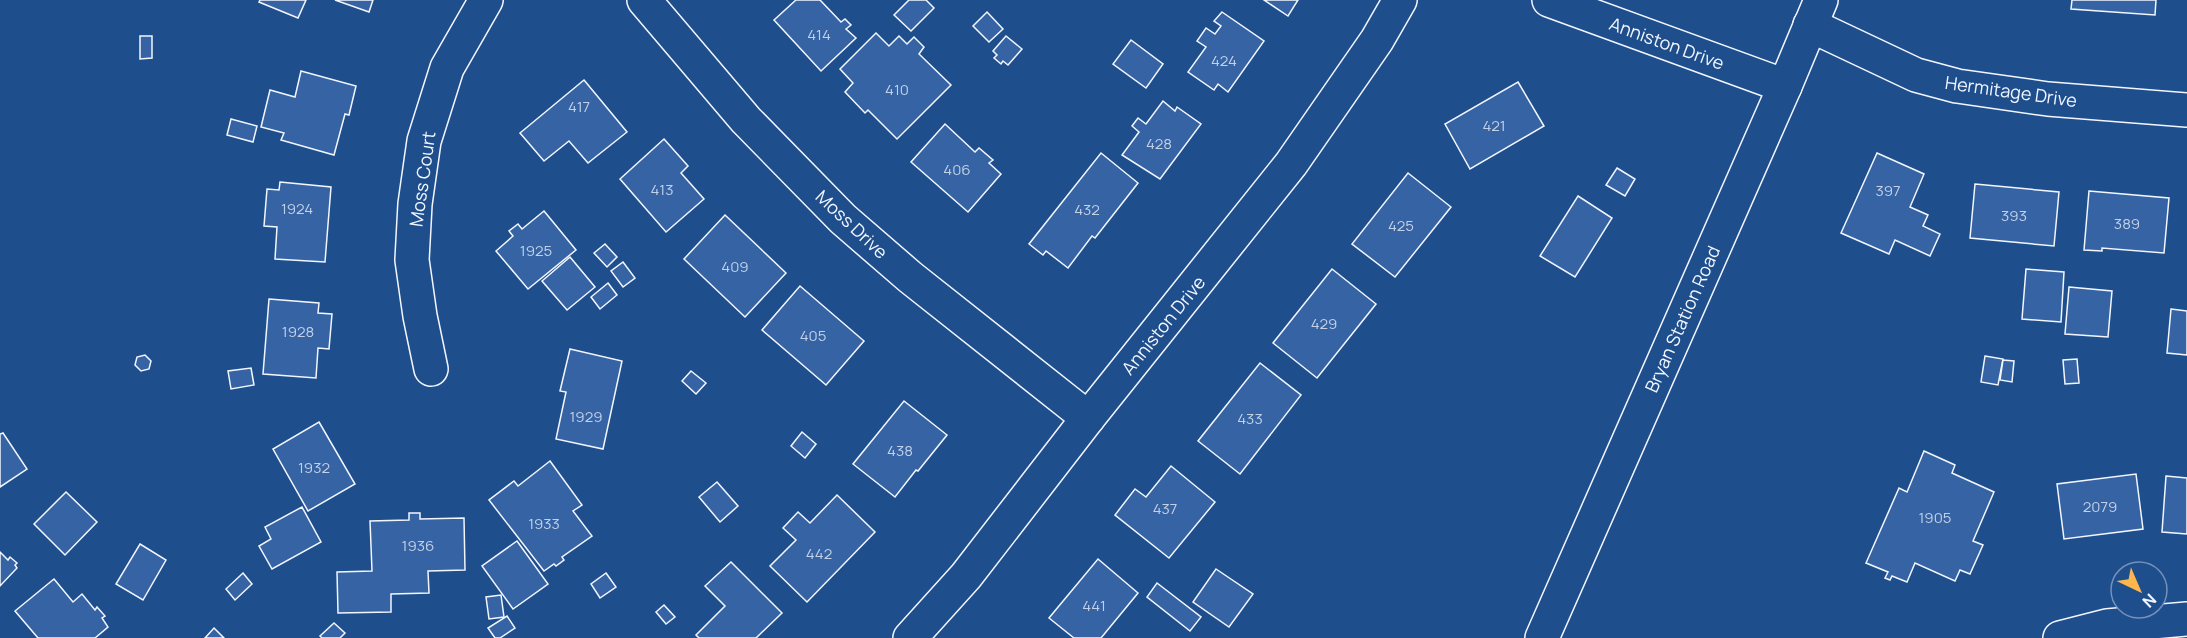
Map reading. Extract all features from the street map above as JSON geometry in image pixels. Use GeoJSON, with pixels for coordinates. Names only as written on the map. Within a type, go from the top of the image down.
{"type":"FeatureCollection","features":[{"type":"Feature","properties":{"kind":"street","name":"Moss Court"},"geometry":{"type":"LineString","coordinates":[[431,369],[412,260],[415,204],[424,141],[447,68],[486,0]]}},
{"type":"Feature","properties":{"kind":"street","name":"Moss Drive"},"geometry":{"type":"LineString","coordinates":[[644,0],[746,120],[843,219],[910,277],[1088,418]]}},
{"type":"Feature","properties":{"kind":"street","name":"Anniston Drive"},"geometry":{"type":"LineString","coordinates":[[910,638],[966,576],[1290,164],[1377,40],[1400,0]]}},
{"type":"Feature","properties":{"kind":"street","name":"Anniston Drive"},"geometry":{"type":"LineString","coordinates":[[1550,0],[1785,86]]}},
{"type":"Feature","properties":{"kind":"street","name":"Bryan Station Road"},"geometry":{"type":"LineString","coordinates":[[1542,638],[1815,13]]}},
{"type":"Feature","properties":{"kind":"street","name":"Hermitage Drive"},"geometry":{"type":"LineString","coordinates":[[1815,13],[1916,75],[1957,86],[2048,99],[2187,110]]}},
{"type":"Feature","properties":{"kind":"street"},"geometry":{"type":"LineString","coordinates":[[2060,638],[2107,627],[2187,620]]}},
{"type":"Feature","properties":{"kind":"building"},"geometry":{"type":"Polygon","coordinates":[[[260,0],[306,0],[298,18],[259,2],[260,0]]]}},
{"type":"Feature","properties":{"kind":"building"},"geometry":{"type":"Polygon","coordinates":[[[335,0],[373,0],[369,12],[335,0]]]}},
{"type":"Feature","properties":{"kind":"building"},"geometry":{"type":"Polygon","coordinates":[[[796,0],[820,0],[841,22],[845,19],[851,25],[846,29],[856,38],[821,71],[774,20],[796,0]]]}},
{"type":"Feature","properties":{"kind":"building"},"geometry":{"type":"Polygon","coordinates":[[[909,0],[926,0],[934,8],[911,31],[894,15],[909,0]]]}},
{"type":"Feature","properties":{"kind":"building"},"geometry":{"type":"Polygon","coordinates":[[[1264,0],[1298,0],[1288,16],[1264,0]]]}},
{"type":"Feature","properties":{"kind":"building"},"geometry":{"type":"Polygon","coordinates":[[[2072,0],[2156,0],[2155,15],[2071,9],[2072,0]]]}},
{"type":"Feature","properties":{"kind":"building"},"geometry":{"type":"Polygon","coordinates":[[[987,12],[1003,29],[989,42],[973,26],[987,12]]]}},
{"type":"Feature","properties":{"kind":"building"},"geometry":{"type":"Polygon","coordinates":[[[1222,12],[1264,41],[1228,92],[1218,84],[1214,90],[1188,72],[1206,47],[1197,41],[1206,28],[1215,34],[1221,26],[1214,21],[1222,12]]]}},
{"type":"Feature","properties":{"kind":"building"},"geometry":{"type":"Polygon","coordinates":[[[876,33],[889,46],[899,36],[907,44],[914,37],[924,47],[919,54],[951,85],[897,139],[868,110],[865,113],[845,92],[853,83],[840,69],[876,33]]]}},
{"type":"Feature","properties":{"kind":"building"},"geometry":{"type":"Polygon","coordinates":[[[140,36],[152,36],[152,58],[140,59],[140,36]]]}},
{"type":"Feature","properties":{"kind":"building"},"geometry":{"type":"Polygon","coordinates":[[[1006,36],[1022,49],[1008,65],[1003,61],[1001,64],[994,58],[997,55],[993,51],[1006,36]]]}},
{"type":"Feature","properties":{"kind":"building"},"geometry":{"type":"Polygon","coordinates":[[[1131,40],[1163,64],[1146,88],[1113,64],[1131,40]]]}},
{"type":"Feature","properties":{"kind":"building"},"geometry":{"type":"Polygon","coordinates":[[[301,71],[356,86],[349,115],[345,114],[334,155],[281,140],[284,133],[261,127],[270,90],[295,97],[301,71]]]}},
{"type":"Feature","properties":{"kind":"building"},"geometry":{"type":"Polygon","coordinates":[[[584,80],[627,132],[588,163],[569,141],[544,161],[520,133],[584,80]]]}},
{"type":"Feature","properties":{"kind":"building"},"geometry":{"type":"Polygon","coordinates":[[[1518,82],[1544,126],[1470,169],[1445,124],[1518,82]]]}},
{"type":"Feature","properties":{"kind":"building"},"geometry":{"type":"Polygon","coordinates":[[[1163,101],[1175,111],[1177,107],[1201,124],[1160,179],[1122,155],[1139,132],[1132,126],[1138,118],[1146,124],[1163,101]]]}},
{"type":"Feature","properties":{"kind":"building"},"geometry":{"type":"Polygon","coordinates":[[[231,119],[257,126],[253,142],[227,135],[231,119]]]}},
{"type":"Feature","properties":{"kind":"building"},"geometry":{"type":"Polygon","coordinates":[[[945,124],[975,152],[979,148],[993,160],[989,163],[1001,174],[968,212],[911,162],[945,124]]]}},
{"type":"Feature","properties":{"kind":"building"},"geometry":{"type":"Polygon","coordinates":[[[664,139],[688,166],[681,173],[704,199],[666,232],[620,179],[664,139]]]}},
{"type":"Feature","properties":{"kind":"building"},"geometry":{"type":"Polygon","coordinates":[[[1101,153],[1138,183],[1095,238],[1092,236],[1068,268],[1046,251],[1043,255],[1029,244],[1101,153]]]}},
{"type":"Feature","properties":{"kind":"building"},"geometry":{"type":"Polygon","coordinates":[[[1877,153],[1924,174],[1910,207],[1928,215],[1923,226],[1940,234],[1930,256],[1895,240],[1889,254],[1841,233],[1877,153]]]}},
{"type":"Feature","properties":{"kind":"building"},"geometry":{"type":"Polygon","coordinates":[[[1617,168],[1635,179],[1625,196],[1606,185],[1617,168]]]}},
{"type":"Feature","properties":{"kind":"building"},"geometry":{"type":"Polygon","coordinates":[[[1408,173],[1451,207],[1395,277],[1352,244],[1408,173]]]}},
{"type":"Feature","properties":{"kind":"building"},"geometry":{"type":"Polygon","coordinates":[[[280,182],[331,187],[325,262],[275,259],[277,227],[264,226],[267,189],[279,190],[280,182]]]}},
{"type":"Feature","properties":{"kind":"building"},"geometry":{"type":"Polygon","coordinates":[[[1975,184],[2059,192],[2054,246],[1970,238],[1975,184]]]}},
{"type":"Feature","properties":{"kind":"building"},"geometry":{"type":"Polygon","coordinates":[[[2089,191],[2169,198],[2164,253],[2102,248],[2102,251],[2084,250],[2089,191]]]}},
{"type":"Feature","properties":{"kind":"building"},"geometry":{"type":"Polygon","coordinates":[[[1578,196],[1612,218],[1575,277],[1540,256],[1578,196]]]}},
{"type":"Feature","properties":{"kind":"building"},"geometry":{"type":"Polygon","coordinates":[[[544,211],[576,250],[528,289],[496,251],[513,236],[509,231],[518,224],[522,229],[544,211]]]}},
{"type":"Feature","properties":{"kind":"building"},"geometry":{"type":"Polygon","coordinates":[[[725,215],[786,273],[745,317],[684,259],[725,215]]]}},
{"type":"Feature","properties":{"kind":"building"},"geometry":{"type":"Polygon","coordinates":[[[605,244],[617,257],[607,267],[594,253],[605,244]]]}},
{"type":"Feature","properties":{"kind":"building"},"geometry":{"type":"Polygon","coordinates":[[[570,257],[595,287],[567,310],[542,281],[570,257]]]}},
{"type":"Feature","properties":{"kind":"building"},"geometry":{"type":"Polygon","coordinates":[[[623,262],[635,278],[623,287],[611,271],[623,262]]]}},
{"type":"Feature","properties":{"kind":"building"},"geometry":{"type":"Polygon","coordinates":[[[1332,269],[1376,304],[1317,378],[1273,343],[1332,269]]]}},
{"type":"Feature","properties":{"kind":"building"},"geometry":{"type":"Polygon","coordinates":[[[2026,269],[2064,272],[2061,322],[2022,319],[2026,269]]]}},
{"type":"Feature","properties":{"kind":"building"},"geometry":{"type":"Polygon","coordinates":[[[608,283],[617,295],[600,309],[591,297],[608,283]]]}},
{"type":"Feature","properties":{"kind":"building"},"geometry":{"type":"Polygon","coordinates":[[[800,286],[864,341],[826,385],[762,330],[800,286]]]}},
{"type":"Feature","properties":{"kind":"building"},"geometry":{"type":"Polygon","coordinates":[[[2069,287],[2112,291],[2108,337],[2065,334],[2069,287]]]}},
{"type":"Feature","properties":{"kind":"building"},"geometry":{"type":"Polygon","coordinates":[[[269,299],[319,303],[318,313],[332,314],[329,349],[318,348],[316,378],[263,374],[269,299]]]}},
{"type":"Feature","properties":{"kind":"building"},"geometry":{"type":"Polygon","coordinates":[[[2171,309],[2187,311],[2187,355],[2167,353],[2171,309]]]}},
{"type":"Feature","properties":{"kind":"building"},"geometry":{"type":"Polygon","coordinates":[[[570,349],[622,361],[603,449],[556,439],[566,392],[560,391],[570,349]]]}},
{"type":"Feature","properties":{"kind":"building"},"geometry":{"type":"Polygon","coordinates":[[[145,355],[151,361],[149,369],[141,371],[135,365],[137,357],[145,355]]]}},
{"type":"Feature","properties":{"kind":"building"},"geometry":{"type":"Polygon","coordinates":[[[1985,356],[2003,359],[1998,385],[1981,382],[1985,356]]]}},
{"type":"Feature","properties":{"kind":"building"},"geometry":{"type":"Polygon","coordinates":[[[2077,359],[2079,383],[2065,384],[2063,360],[2077,359]]]}},
{"type":"Feature","properties":{"kind":"building"},"geometry":{"type":"Polygon","coordinates":[[[2003,360],[2014,361],[2012,382],[2000,380],[2003,360]]]}},
{"type":"Feature","properties":{"kind":"building"},"geometry":{"type":"Polygon","coordinates":[[[1260,363],[1301,395],[1240,474],[1198,441],[1260,363]]]}},
{"type":"Feature","properties":{"kind":"building"},"geometry":{"type":"Polygon","coordinates":[[[251,368],[254,385],[231,389],[228,371],[251,368]]]}},
{"type":"Feature","properties":{"kind":"building"},"geometry":{"type":"Polygon","coordinates":[[[691,371],[706,383],[696,394],[682,381],[691,371]]]}},
{"type":"Feature","properties":{"kind":"building"},"geometry":{"type":"Polygon","coordinates":[[[904,401],[947,435],[895,497],[853,464],[904,401]]]}},
{"type":"Feature","properties":{"kind":"building"},"geometry":{"type":"Polygon","coordinates":[[[319,422],[355,484],[308,511],[273,449],[319,422]]]}},
{"type":"Feature","properties":{"kind":"building"},"geometry":{"type":"Polygon","coordinates":[[[802,432],[816,444],[805,458],[791,446],[802,432]]]}},
{"type":"Feature","properties":{"kind":"building"},"geometry":{"type":"Polygon","coordinates":[[[3,433],[27,469],[0,487],[0,434],[3,433]]]}},
{"type":"Feature","properties":{"kind":"building"},"geometry":{"type":"Polygon","coordinates":[[[1924,451],[1955,465],[1952,473],[1994,492],[1973,541],[1983,545],[1970,574],[1960,570],[1955,581],[1915,563],[1907,582],[1892,576],[1890,580],[1885,578],[1888,572],[1866,563],[1899,488],[1907,492],[1924,451]]]}},
{"type":"Feature","properties":{"kind":"building"},"geometry":{"type":"Polygon","coordinates":[[[550,461],[582,505],[573,511],[592,536],[562,557],[564,560],[556,566],[554,564],[544,571],[489,500],[514,481],[518,486],[550,461]]]}},
{"type":"Feature","properties":{"kind":"building"},"geometry":{"type":"Polygon","coordinates":[[[1171,466],[1215,502],[1169,558],[1115,515],[1135,489],[1146,497],[1171,466]]]}},
{"type":"Feature","properties":{"kind":"building"},"geometry":{"type":"Polygon","coordinates":[[[2136,474],[2143,529],[2064,539],[2057,484],[2136,474]]]}},
{"type":"Feature","properties":{"kind":"building"},"geometry":{"type":"Polygon","coordinates":[[[2166,476],[2187,478],[2187,534],[2162,532],[2166,476]]]}},
{"type":"Feature","properties":{"kind":"building"},"geometry":{"type":"Polygon","coordinates":[[[717,482],[738,506],[720,522],[699,497],[717,482]]]}},
{"type":"Feature","properties":{"kind":"building"},"geometry":{"type":"Polygon","coordinates":[[[66,492],[97,522],[65,555],[34,524],[66,492]]]}},
{"type":"Feature","properties":{"kind":"building"},"geometry":{"type":"Polygon","coordinates":[[[837,495],[875,532],[807,602],[770,566],[796,540],[783,528],[798,512],[810,523],[837,495]]]}},
{"type":"Feature","properties":{"kind":"building"},"geometry":{"type":"Polygon","coordinates":[[[302,507],[321,542],[272,569],[259,546],[271,539],[265,527],[302,507]]]}},
{"type":"Feature","properties":{"kind":"building"},"geometry":{"type":"Polygon","coordinates":[[[409,513],[420,513],[420,519],[464,518],[465,570],[428,571],[429,593],[391,594],[391,612],[338,613],[337,572],[372,571],[370,521],[409,520],[409,513]]]}},
{"type":"Feature","properties":{"kind":"building"},"geometry":{"type":"Polygon","coordinates":[[[517,541],[548,584],[513,609],[482,566],[517,541]]]}},
{"type":"Feature","properties":{"kind":"building"},"geometry":{"type":"Polygon","coordinates":[[[140,544],[166,560],[143,600],[116,584],[140,544]]]}},
{"type":"Feature","properties":{"kind":"building"},"geometry":{"type":"Polygon","coordinates":[[[0,552],[8,560],[10,557],[17,563],[15,565],[17,568],[0,586],[0,552]]]}},
{"type":"Feature","properties":{"kind":"building"},"geometry":{"type":"Polygon","coordinates":[[[1098,559],[1138,593],[1101,638],[1074,638],[1049,618],[1098,559]]]}},
{"type":"Feature","properties":{"kind":"building"},"geometry":{"type":"Polygon","coordinates":[[[731,562],[782,613],[756,638],[699,638],[696,635],[725,606],[705,586],[731,562]]]}},
{"type":"Feature","properties":{"kind":"building"},"geometry":{"type":"Polygon","coordinates":[[[1216,569],[1253,594],[1229,627],[1193,602],[1216,569]]]}},
{"type":"Feature","properties":{"kind":"building"},"geometry":{"type":"Polygon","coordinates":[[[243,573],[252,584],[235,600],[226,589],[243,573]]]}},
{"type":"Feature","properties":{"kind":"building"},"geometry":{"type":"Polygon","coordinates":[[[606,573],[616,587],[600,598],[591,584],[606,573]]]}},
{"type":"Feature","properties":{"kind":"building"},"geometry":{"type":"Polygon","coordinates":[[[54,579],[73,602],[82,594],[95,610],[97,607],[105,616],[102,618],[108,627],[95,638],[38,638],[15,611],[54,579]]]}},
{"type":"Feature","properties":{"kind":"building"},"geometry":{"type":"Polygon","coordinates":[[[1157,583],[1201,617],[1190,631],[1147,597],[1157,583]]]}},
{"type":"Feature","properties":{"kind":"building"},"geometry":{"type":"Polygon","coordinates":[[[501,595],[504,617],[489,619],[486,597],[501,595]]]}},
{"type":"Feature","properties":{"kind":"building"},"geometry":{"type":"Polygon","coordinates":[[[664,605],[675,617],[666,624],[656,612],[664,605]]]}},
{"type":"Feature","properties":{"kind":"building"},"geometry":{"type":"Polygon","coordinates":[[[507,616],[515,628],[500,638],[495,638],[488,628],[507,616]]]}},
{"type":"Feature","properties":{"kind":"building"},"geometry":{"type":"Polygon","coordinates":[[[334,623],[345,633],[340,638],[322,638],[320,636],[334,623]]]}},
{"type":"Feature","properties":{"kind":"building"},"geometry":{"type":"Polygon","coordinates":[[[214,628],[224,638],[205,638],[214,628]]]}}]}
